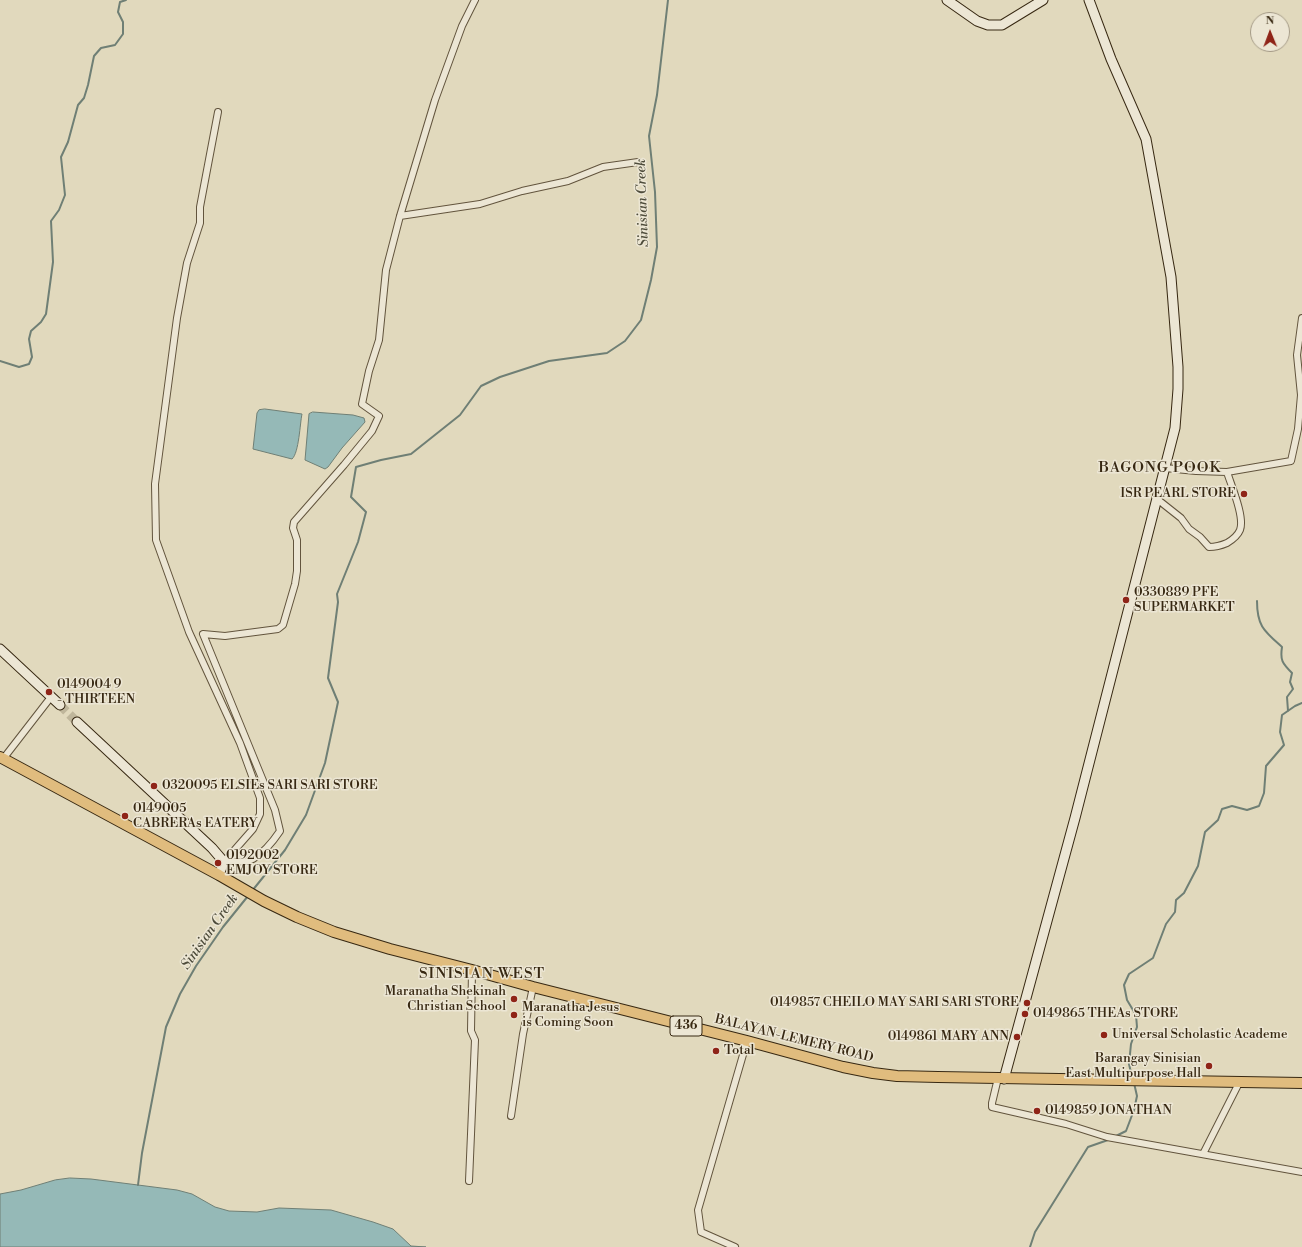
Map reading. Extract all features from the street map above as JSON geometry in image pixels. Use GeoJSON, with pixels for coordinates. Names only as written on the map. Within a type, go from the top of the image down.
{"type":"FeatureCollection","features":[{"type":"Feature","properties":{"kind":"main road","name":"BALAYAN-LEMERY ROAD"},"geometry":{"type":"LineString","coordinates":[[2,758],[219,874],[264,901],[334,932],[390,949],[533,987],[843,1067],[897,1076],[1302,1083]]}},
{"type":"Feature","properties":{"kind":"street"},"geometry":{"type":"LineString","coordinates":[[77,722],[187,824],[224,862],[236,862],[253,859],[272,842],[280,831],[275,810],[203,634],[225,636],[278,629],[283,625],[295,584],[297,571],[297,540],[293,528],[294,522],[372,431],[380,416],[362,404],[369,371],[379,340],[386,270],[400,216],[435,100],[462,26],[475,0]]}},
{"type":"Feature","properties":{"kind":"street"},"geometry":{"type":"LineString","coordinates":[[947,0],[977,21],[988,24],[1002,24],[1044,0]]}},
{"type":"Feature","properties":{"kind":"street"},"geometry":{"type":"LineString","coordinates":[[1089,0],[1111,59],[1146,139],[1171,277],[1178,368],[1175,428],[1075,818],[992,1107],[1066,1124],[1107,1137],[1302,1172]]}},
{"type":"Feature","properties":{"kind":"street"},"geometry":{"type":"LineString","coordinates":[[218,112],[200,206],[200,223],[187,263],[177,318],[156,491],[156,540],[189,632],[240,743],[260,798],[260,814],[253,829],[224,862],[219,874]]}},
{"type":"Feature","properties":{"kind":"street"},"geometry":{"type":"LineString","coordinates":[[400,216],[480,204],[522,191],[568,181],[603,167],[638,162]]}},
{"type":"Feature","properties":{"kind":"street"},"geometry":{"type":"LineString","coordinates":[[1165,468],[1196,472],[1227,472],[1291,461],[1298,429],[1301,395],[1297,355],[1302,318]]}},
{"type":"Feature","properties":{"kind":"street"},"geometry":{"type":"LineString","coordinates":[[1157,499],[1180,518],[1189,529],[1200,537],[1209,547],[1217,547],[1231,540],[1240,529],[1240,513],[1227,472]]}},
{"type":"Feature","properties":{"kind":"street"},"geometry":{"type":"LineString","coordinates":[[0,649],[60,705]]}},
{"type":"Feature","properties":{"kind":"street"},"geometry":{"type":"LineString","coordinates":[[2,758],[51,697]]}},
{"type":"Feature","properties":{"kind":"street"},"geometry":{"type":"LineString","coordinates":[[469,1181],[475,1040],[471,1031],[472,970]]}},
{"type":"Feature","properties":{"kind":"street"},"geometry":{"type":"LineString","coordinates":[[511,1116],[523,1034],[533,987]]}},
{"type":"Feature","properties":{"kind":"street"},"geometry":{"type":"LineString","coordinates":[[735,1247],[701,1232],[698,1210],[747,1041]]}},
{"type":"Feature","properties":{"kind":"street"},"geometry":{"type":"LineString","coordinates":[[1203,1154],[1238,1083]]}},
{"type":"Feature","properties":{"kind":"water"},"geometry":{"type":"Polygon","coordinates":[[[265,409],[302,414],[298,444],[292,459],[253,449],[257,413],[259,410],[265,409]]]}},
{"type":"Feature","properties":{"kind":"water"},"geometry":{"type":"Polygon","coordinates":[[[313,412],[353,415],[364,418],[365,422],[325,469],[305,460],[309,414],[313,412]]]}},
{"type":"Feature","properties":{"kind":"water"},"geometry":{"type":"Polygon","coordinates":[[[70,1178],[91,1179],[177,1190],[192,1194],[215,1207],[229,1211],[257,1212],[279,1208],[331,1210],[393,1229],[411,1246],[426,1247],[0,1247],[0,1194],[21,1190],[55,1180],[70,1178]]]}},
{"type":"Feature","properties":{"kind":"waterway"},"geometry":{"type":"LineString","coordinates":[[0,361],[19,367],[29,364],[32,357],[29,339],[31,331],[41,322],[46,314],[53,262],[51,221],[59,210],[65,195],[61,157],[68,142],[78,105],[84,98],[94,56],[101,48],[115,45],[123,34],[123,22],[118,12],[120,2],[126,0]]}},
{"type":"Feature","properties":{"kind":"waterway","name":"Sinisian Creek"},"geometry":{"type":"LineString","coordinates":[[252,891],[285,850],[306,815],[325,763],[338,702],[328,678],[338,602],[337,594],[358,542],[366,512],[351,497],[356,467],[411,454],[460,415],[481,386],[500,377],[549,361],[607,353],[625,341],[641,320],[651,280],[657,247],[655,192],[649,136],[657,95],[668,0]]}},
{"type":"Feature","properties":{"kind":"waterway"},"geometry":{"type":"LineString","coordinates":[[1257,601],[1260,622],[1270,637],[1282,647],[1282,661],[1292,673],[1290,682],[1293,689],[1287,697],[1288,711]]}},
{"type":"Feature","properties":{"kind":"waterway"},"geometry":{"type":"LineString","coordinates":[[1132,1077],[1129,1064],[1131,1044],[1137,1027],[1136,1015],[1127,1000],[1124,985],[1129,974],[1153,958],[1166,924],[1175,912],[1176,900],[1184,893],[1198,866],[1205,832],[1218,820],[1222,809],[1232,806],[1247,810],[1259,806],[1264,793],[1266,766],[1284,745],[1280,732],[1282,715],[1302,703]]}},
{"type":"Feature","properties":{"kind":"waterway","name":"Sinisian Creek"},"geometry":{"type":"LineString","coordinates":[[138,1185],[142,1153],[166,1027],[180,994],[196,966],[223,927],[248,896]]}},
{"type":"Feature","properties":{"kind":"waterway"},"geometry":{"type":"LineString","coordinates":[[1116,1136],[1126,1131],[1134,1110],[1137,1096],[1134,1083]]}},
{"type":"Feature","properties":{"kind":"waterway"},"geometry":{"type":"LineString","coordinates":[[1030,1247],[1035,1232],[1088,1147],[1108,1140]]}},
{"type":"Feature","properties":{"kind":"tunnel"},"geometry":{"type":"LineString","coordinates":[[60,705],[77,722]]}},
{"type":"Feature","properties":{"kind":"place","name":"ISR PEARL STORE"},"geometry":{"type":"Point","coordinates":[1244,494]}},
{"type":"Feature","properties":{"kind":"place","name":"0330889 PFE SUPERMARKET"},"geometry":{"type":"Point","coordinates":[1126,600]}},
{"type":"Feature","properties":{"kind":"place","name":"0149004 9 - THIRTEEN"},"geometry":{"type":"Point","coordinates":[49,692]}},
{"type":"Feature","properties":{"kind":"place","name":"0320095 ELSIEs SARI SARI STORE"},"geometry":{"type":"Point","coordinates":[154,786]}},
{"type":"Feature","properties":{"kind":"place","name":"0149005 CABRERAs EATERY"},"geometry":{"type":"Point","coordinates":[125,816]}},
{"type":"Feature","properties":{"kind":"place","name":"0192002 EMJOY STORE"},"geometry":{"type":"Point","coordinates":[218,863]}},
{"type":"Feature","properties":{"kind":"place","name":"Maranatha Shekinah Christian School"},"geometry":{"type":"Point","coordinates":[514,999]}},
{"type":"Feature","properties":{"kind":"place","name":"0149857 CHEILO MAY SARI SARI STORE"},"geometry":{"type":"Point","coordinates":[1027,1003]}},
{"type":"Feature","properties":{"kind":"place","name":"0149865 THEAs STORE"},"geometry":{"type":"Point","coordinates":[1025,1014]}},
{"type":"Feature","properties":{"kind":"place","name":"Maranatha Jesus is Coming Soon"},"geometry":{"type":"Point","coordinates":[514,1015]}},
{"type":"Feature","properties":{"kind":"place","name":"Universal Scholastic Academe"},"geometry":{"type":"Point","coordinates":[1104,1035]}},
{"type":"Feature","properties":{"kind":"place","name":"0149861 MARY ANN"},"geometry":{"type":"Point","coordinates":[1017,1037]}},
{"type":"Feature","properties":{"kind":"place","name":"Total"},"geometry":{"type":"Point","coordinates":[716,1051]}},
{"type":"Feature","properties":{"kind":"place","name":"Barangay Sinisian East Multipurpose Hall"},"geometry":{"type":"Point","coordinates":[1209,1066]}},
{"type":"Feature","properties":{"kind":"place","name":"0149859 JONATHAN"},"geometry":{"type":"Point","coordinates":[1037,1111]}},
{"type":"Feature","properties":{"kind":"district","name":"BAGONG POOK"},"geometry":{"type":"Point","coordinates":[1160,468]}},
{"type":"Feature","properties":{"kind":"district","name":"SINISIAN WEST"},"geometry":{"type":"Point","coordinates":[482,974]}}]}
